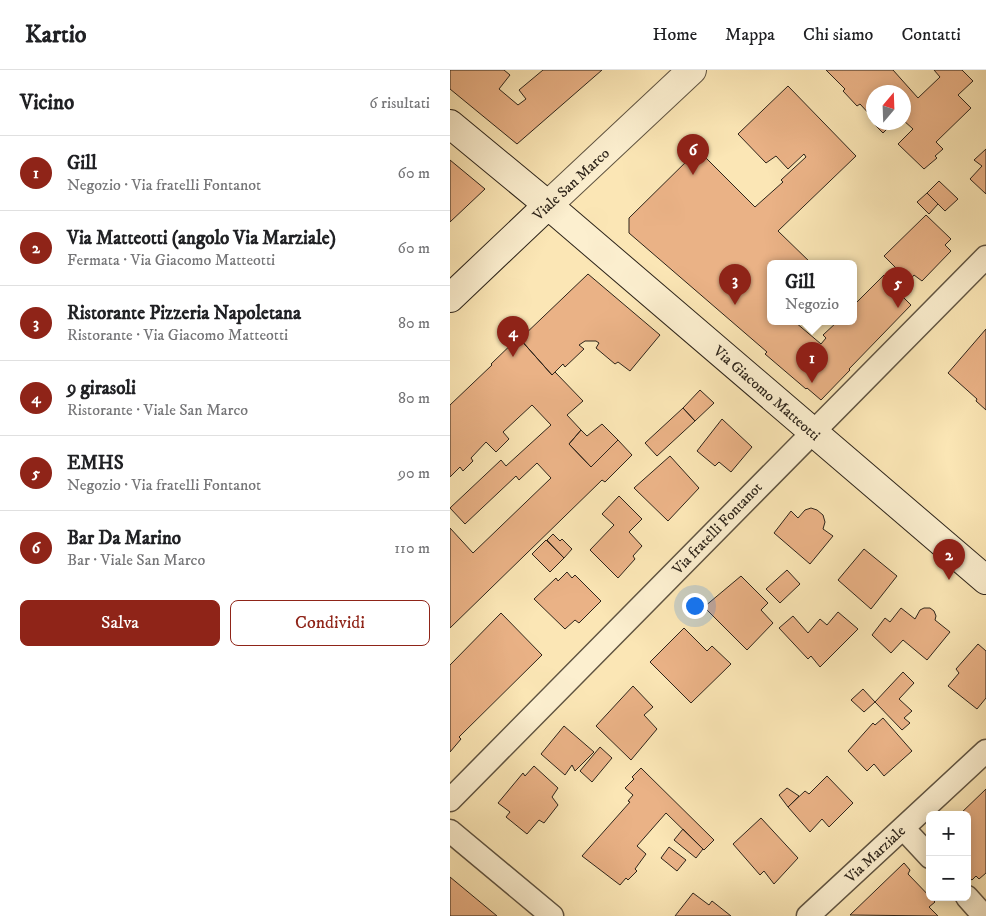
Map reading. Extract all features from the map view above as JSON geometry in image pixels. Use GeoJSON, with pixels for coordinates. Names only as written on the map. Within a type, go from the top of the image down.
{"type":"FeatureCollection","features":[{"type":"Feature","properties":{"kind":"main road","name":"Viale San Marco"},"geometry":{"type":"LineString","coordinates":[[450,298],[692,70]]}},
{"type":"Feature","properties":{"kind":"main road","name":"Via Giacomo Matteotti"},"geometry":{"type":"LineString","coordinates":[[450,124],[548,205],[986,580]]}},
{"type":"Feature","properties":{"kind":"street","name":"Via fratelli Fontanot"},"geometry":{"type":"LineString","coordinates":[[450,800],[812,431],[986,257]]}},
{"type":"Feature","properties":{"kind":"street","name":"Via Marziale"},"geometry":{"type":"LineString","coordinates":[[808,916],[986,751]]}},
{"type":"Feature","properties":{"kind":"street"},"geometry":{"type":"LineString","coordinates":[[903,828],[929,856]]}},
{"type":"Feature","properties":{"kind":"street"},"geometry":{"type":"LineString","coordinates":[[450,831],[552,916]]}},
{"type":"Feature","properties":{"kind":"street"},"geometry":{"type":"LineString","coordinates":[[971,901],[984,916]]}},
{"type":"Feature","properties":{"kind":"building"},"geometry":{"type":"Polygon","coordinates":[[[450,70],[504,70],[510,75],[499,89],[518,105],[526,99],[519,90],[543,70],[602,70],[517,144],[450,89],[450,70]]]}},
{"type":"Feature","properties":{"kind":"building"},"geometry":{"type":"Polygon","coordinates":[[[826,70],[893,70],[906,85],[866,85],[866,110],[860,104],[857,106],[843,91],[845,89],[826,70]]]}},
{"type":"Feature","properties":{"kind":"building"},"geometry":{"type":"Polygon","coordinates":[[[934,70],[962,70],[973,81],[958,95],[971,108],[936,142],[943,149],[935,156],[937,158],[924,169],[898,144],[913,129],[911,127],[911,90],[918,98],[940,77],[934,70]]]}},
{"type":"Feature","properties":{"kind":"building"},"geometry":{"type":"Polygon","coordinates":[[[788,86],[856,156],[778,231],[808,260],[767,260],[767,325],[799,325],[821,344],[826,338],[823,335],[834,325],[857,325],[857,302],[884,275],[900,290],[898,292],[911,305],[821,400],[765,354],[767,352],[629,233],[629,218],[698,150],[755,207],[783,182],[781,180],[806,157],[804,154],[788,169],[776,156],[766,163],[738,134],[788,86]]]}},
{"type":"Feature","properties":{"kind":"building"},"geometry":{"type":"Polygon","coordinates":[[[986,149],[986,194],[970,179],[982,166],[974,160],[986,149]]]}},
{"type":"Feature","properties":{"kind":"building"},"geometry":{"type":"Polygon","coordinates":[[[450,160],[485,189],[450,222],[450,160]]]}},
{"type":"Feature","properties":{"kind":"building"},"geometry":{"type":"Polygon","coordinates":[[[939,181],[958,199],[945,211],[927,193],[939,181]]]}},
{"type":"Feature","properties":{"kind":"building"},"geometry":{"type":"Polygon","coordinates":[[[927,193],[938,204],[929,214],[917,202],[927,193]]]}},
{"type":"Feature","properties":{"kind":"building"},"geometry":{"type":"Polygon","coordinates":[[[926,215],[951,239],[945,245],[951,251],[922,281],[914,275],[909,281],[884,256],[926,215]]]}},
{"type":"Feature","properties":{"kind":"building"},"geometry":{"type":"Polygon","coordinates":[[[588,274],[660,335],[630,371],[618,362],[615,364],[596,348],[599,343],[596,341],[585,341],[579,345],[584,349],[565,367],[563,364],[552,375],[520,339],[588,274]]]}},
{"type":"Feature","properties":{"kind":"building"},"geometry":{"type":"Polygon","coordinates":[[[986,329],[986,410],[976,401],[977,399],[948,373],[986,329]]]}},
{"type":"Feature","properties":{"kind":"building"},"geometry":{"type":"Polygon","coordinates":[[[521,335],[520,339],[552,375],[555,372],[583,401],[567,415],[581,430],[569,444],[591,467],[618,440],[632,455],[605,482],[602,480],[450,628],[450,528],[473,553],[551,478],[537,463],[519,480],[516,476],[465,524],[450,508],[501,460],[506,466],[551,425],[532,405],[503,432],[509,439],[496,452],[486,442],[471,458],[473,461],[463,471],[460,467],[450,477],[450,405],[521,335]]]}},
{"type":"Feature","properties":{"kind":"building"},"geometry":{"type":"Polygon","coordinates":[[[700,390],[714,403],[695,421],[683,408],[700,390]]]}},
{"type":"Feature","properties":{"kind":"building"},"geometry":{"type":"Polygon","coordinates":[[[683,408],[695,421],[657,456],[645,443],[683,408]]]}},
{"type":"Feature","properties":{"kind":"building"},"geometry":{"type":"Polygon","coordinates":[[[722,419],[752,447],[731,472],[719,462],[715,466],[697,451],[722,419]]]}},
{"type":"Feature","properties":{"kind":"building"},"geometry":{"type":"Polygon","coordinates":[[[602,424],[618,440],[591,467],[569,444],[581,430],[587,436],[602,424]]]}},
{"type":"Feature","properties":{"kind":"building"},"geometry":{"type":"Polygon","coordinates":[[[670,456],[699,488],[668,521],[634,488],[670,456]]]}},
{"type":"Feature","properties":{"kind":"building"},"geometry":{"type":"Polygon","coordinates":[[[619,496],[642,519],[629,532],[642,546],[633,556],[635,559],[618,578],[590,550],[614,525],[602,514],[619,496]]]}},
{"type":"Feature","properties":{"kind":"building"},"geometry":{"type":"Polygon","coordinates":[[[811,508],[823,515],[825,522],[823,529],[833,536],[810,564],[774,533],[791,511],[798,518],[805,510],[811,508]]]}},
{"type":"Feature","properties":{"kind":"building"},"geometry":{"type":"Polygon","coordinates":[[[553,534],[560,541],[562,539],[572,549],[564,558],[547,540],[553,534]]]}},
{"type":"Feature","properties":{"kind":"building"},"geometry":{"type":"Polygon","coordinates":[[[546,540],[564,558],[550,572],[532,554],[546,540]]]}},
{"type":"Feature","properties":{"kind":"building"},"geometry":{"type":"Polygon","coordinates":[[[864,549],[897,576],[871,609],[838,580],[864,549]]]}},
{"type":"Feature","properties":{"kind":"building"},"geometry":{"type":"Polygon","coordinates":[[[787,570],[800,584],[780,603],[766,589],[787,570]]]}},
{"type":"Feature","properties":{"kind":"building"},"geometry":{"type":"Polygon","coordinates":[[[567,572],[572,578],[575,575],[601,601],[579,623],[575,620],[565,629],[534,599],[556,578],[558,581],[567,572]]]}},
{"type":"Feature","properties":{"kind":"building"},"geometry":{"type":"Polygon","coordinates":[[[741,576],[768,603],[761,610],[773,623],[747,650],[704,607],[741,576]]]}},
{"type":"Feature","properties":{"kind":"building"},"geometry":{"type":"Polygon","coordinates":[[[901,608],[915,619],[920,610],[930,608],[934,611],[935,620],[950,632],[927,660],[903,640],[891,653],[872,635],[885,618],[890,622],[901,608]]]}},
{"type":"Feature","properties":{"kind":"building"},"geometry":{"type":"Polygon","coordinates":[[[838,612],[858,629],[820,667],[811,656],[808,659],[779,628],[793,616],[808,633],[820,619],[827,625],[838,612]]]}},
{"type":"Feature","properties":{"kind":"building"},"geometry":{"type":"Polygon","coordinates":[[[501,613],[542,655],[459,737],[461,739],[450,752],[450,665],[501,613]]]}},
{"type":"Feature","properties":{"kind":"building"},"geometry":{"type":"Polygon","coordinates":[[[684,628],[707,651],[712,646],[731,664],[691,703],[650,662],[684,628]]]}},
{"type":"Feature","properties":{"kind":"building"},"geometry":{"type":"Polygon","coordinates":[[[978,644],[986,651],[986,698],[977,709],[948,686],[959,673],[956,669],[978,644]]]}},
{"type":"Feature","properties":{"kind":"building"},"geometry":{"type":"Polygon","coordinates":[[[903,672],[914,683],[899,699],[912,711],[904,718],[910,723],[902,730],[875,702],[903,672]]]}},
{"type":"Feature","properties":{"kind":"building"},"geometry":{"type":"Polygon","coordinates":[[[633,686],[653,707],[644,715],[657,729],[631,760],[596,726],[633,686]]]}},
{"type":"Feature","properties":{"kind":"building"},"geometry":{"type":"Polygon","coordinates":[[[863,689],[875,702],[864,712],[851,700],[863,689]]]}},
{"type":"Feature","properties":{"kind":"building"},"geometry":{"type":"Polygon","coordinates":[[[883,718],[912,751],[884,776],[874,764],[867,771],[848,751],[873,723],[875,725],[883,718]]]}},
{"type":"Feature","properties":{"kind":"building"},"geometry":{"type":"Polygon","coordinates":[[[564,726],[594,752],[575,771],[572,765],[565,775],[541,754],[564,726]]]}},
{"type":"Feature","properties":{"kind":"building"},"geometry":{"type":"Polygon","coordinates":[[[600,747],[612,758],[592,782],[580,771],[600,747]]]}},
{"type":"Feature","properties":{"kind":"building"},"geometry":{"type":"Polygon","coordinates":[[[534,766],[558,788],[552,797],[558,805],[544,823],[539,820],[527,834],[506,817],[510,812],[498,803],[523,773],[525,776],[534,766]]]}},
{"type":"Feature","properties":{"kind":"building"},"geometry":{"type":"Polygon","coordinates":[[[641,768],[714,840],[704,850],[666,813],[637,846],[646,854],[635,869],[637,871],[628,880],[626,878],[620,885],[582,856],[630,802],[628,801],[633,795],[625,788],[641,768]]]}},
{"type":"Feature","properties":{"kind":"building"},"geometry":{"type":"Polygon","coordinates":[[[827,776],[853,803],[829,827],[822,819],[810,832],[788,807],[805,791],[809,794],[827,776]]]}},
{"type":"Feature","properties":{"kind":"building"},"geometry":{"type":"Polygon","coordinates":[[[787,788],[799,796],[788,807],[779,795],[787,788]]]}},
{"type":"Feature","properties":{"kind":"building"},"geometry":{"type":"Polygon","coordinates":[[[986,789],[986,873],[979,879],[976,876],[971,879],[971,811],[963,811],[986,789]]]}},
{"type":"Feature","properties":{"kind":"building"},"geometry":{"type":"Polygon","coordinates":[[[761,818],[798,858],[774,884],[764,871],[760,875],[733,844],[761,818]]]}},
{"type":"Feature","properties":{"kind":"building"},"geometry":{"type":"Polygon","coordinates":[[[683,829],[703,849],[696,858],[674,840],[683,829]]]}},
{"type":"Feature","properties":{"kind":"building"},"geometry":{"type":"Polygon","coordinates":[[[669,847],[686,860],[677,871],[661,858],[669,847]]]}},
{"type":"Feature","properties":{"kind":"building"},"geometry":{"type":"Polygon","coordinates":[[[904,863],[910,870],[908,874],[926,893],[926,901],[935,902],[929,907],[938,916],[850,915],[904,863]]]}},
{"type":"Feature","properties":{"kind":"building"},"geometry":{"type":"Polygon","coordinates":[[[450,877],[497,916],[450,916],[450,877]]]}},
{"type":"Feature","properties":{"kind":"building"},"geometry":{"type":"Polygon","coordinates":[[[693,893],[709,905],[712,901],[731,916],[675,916],[693,893]]]}},
{"type":"Feature","properties":{"kind":"place","name":"Bar Da Marino"},"geometry":{"type":"Point","coordinates":[693,175]}},
{"type":"Feature","properties":{"kind":"place","name":"Ristorante Pizzeria Napoletana"},"geometry":{"type":"Point","coordinates":[735,305]}},
{"type":"Feature","properties":{"kind":"place","name":"EMHS"},"geometry":{"type":"Point","coordinates":[898,308]}},
{"type":"Feature","properties":{"kind":"place","name":"9 girasoli"},"geometry":{"type":"Point","coordinates":[513,357]}},
{"type":"Feature","properties":{"kind":"place","name":"Gill"},"geometry":{"type":"Point","coordinates":[812,383]}},
{"type":"Feature","properties":{"kind":"place","name":"Via Matteotti (angolo Via Marziale)"},"geometry":{"type":"Point","coordinates":[949,580]}}]}
